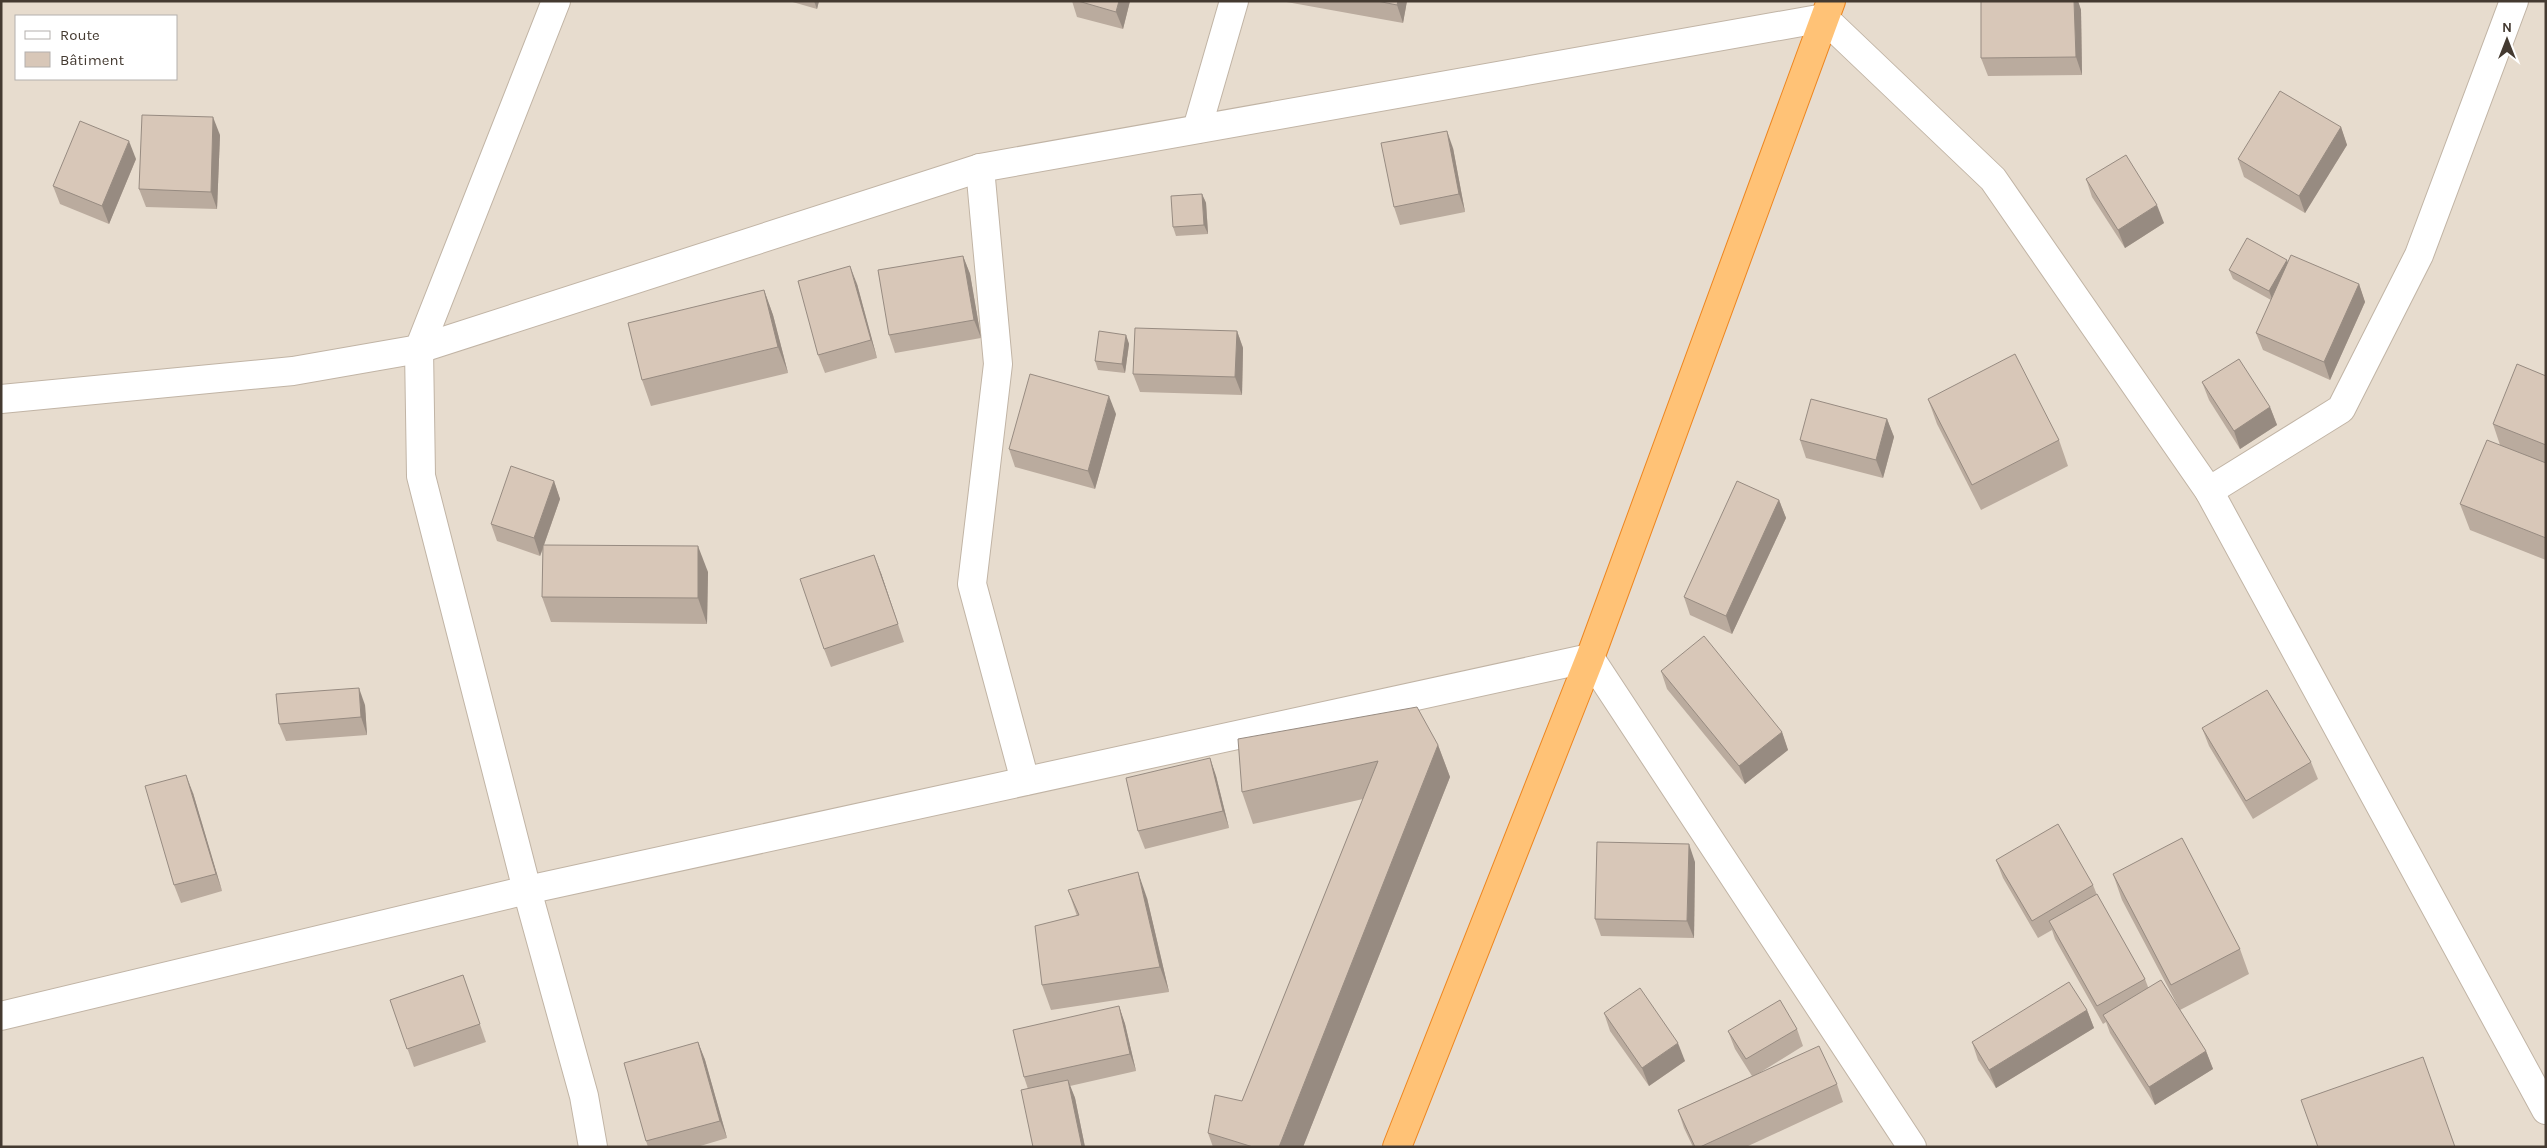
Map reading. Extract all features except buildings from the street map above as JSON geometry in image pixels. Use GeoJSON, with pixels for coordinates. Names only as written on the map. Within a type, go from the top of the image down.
{"type":"FeatureCollection","features":[{"type":"Feature","properties":{"kind":"highway"},"geometry":{"type":"LineString","coordinates":[[1397,1147],[1590,658],[1828,10]]}},
{"type":"Feature","properties":{"kind":"street"},"geometry":{"type":"LineString","coordinates":[[556,1],[418,349],[421,476],[527,890],[584,1096],[593,1147]]}},
{"type":"Feature","properties":{"kind":"street"},"geometry":{"type":"LineString","coordinates":[[1197,129],[1234,1]]}},
{"type":"Feature","properties":{"kind":"street"},"geometry":{"type":"LineString","coordinates":[[2209,491],[2341,409],[2419,255],[2514,1]]}},
{"type":"Feature","properties":{"kind":"street"},"geometry":{"type":"LineString","coordinates":[[1,399],[292,371],[418,349],[980,168],[1828,10],[1993,179],[2209,491],[2546,1110]]}},
{"type":"Feature","properties":{"kind":"street"},"geometry":{"type":"LineString","coordinates":[[980,168],[998,364],[972,584],[1025,782]]}},
{"type":"Feature","properties":{"kind":"street"},"geometry":{"type":"LineString","coordinates":[[1,1016],[527,890],[1590,658],[1912,1147]]}},
{"type":"Feature","properties":{"kind":"shaded area"},"geometry":{"type":"Polygon","coordinates":[[[1,1],[2546,1],[2546,1147],[1,1147],[1,1]]]}}]}
